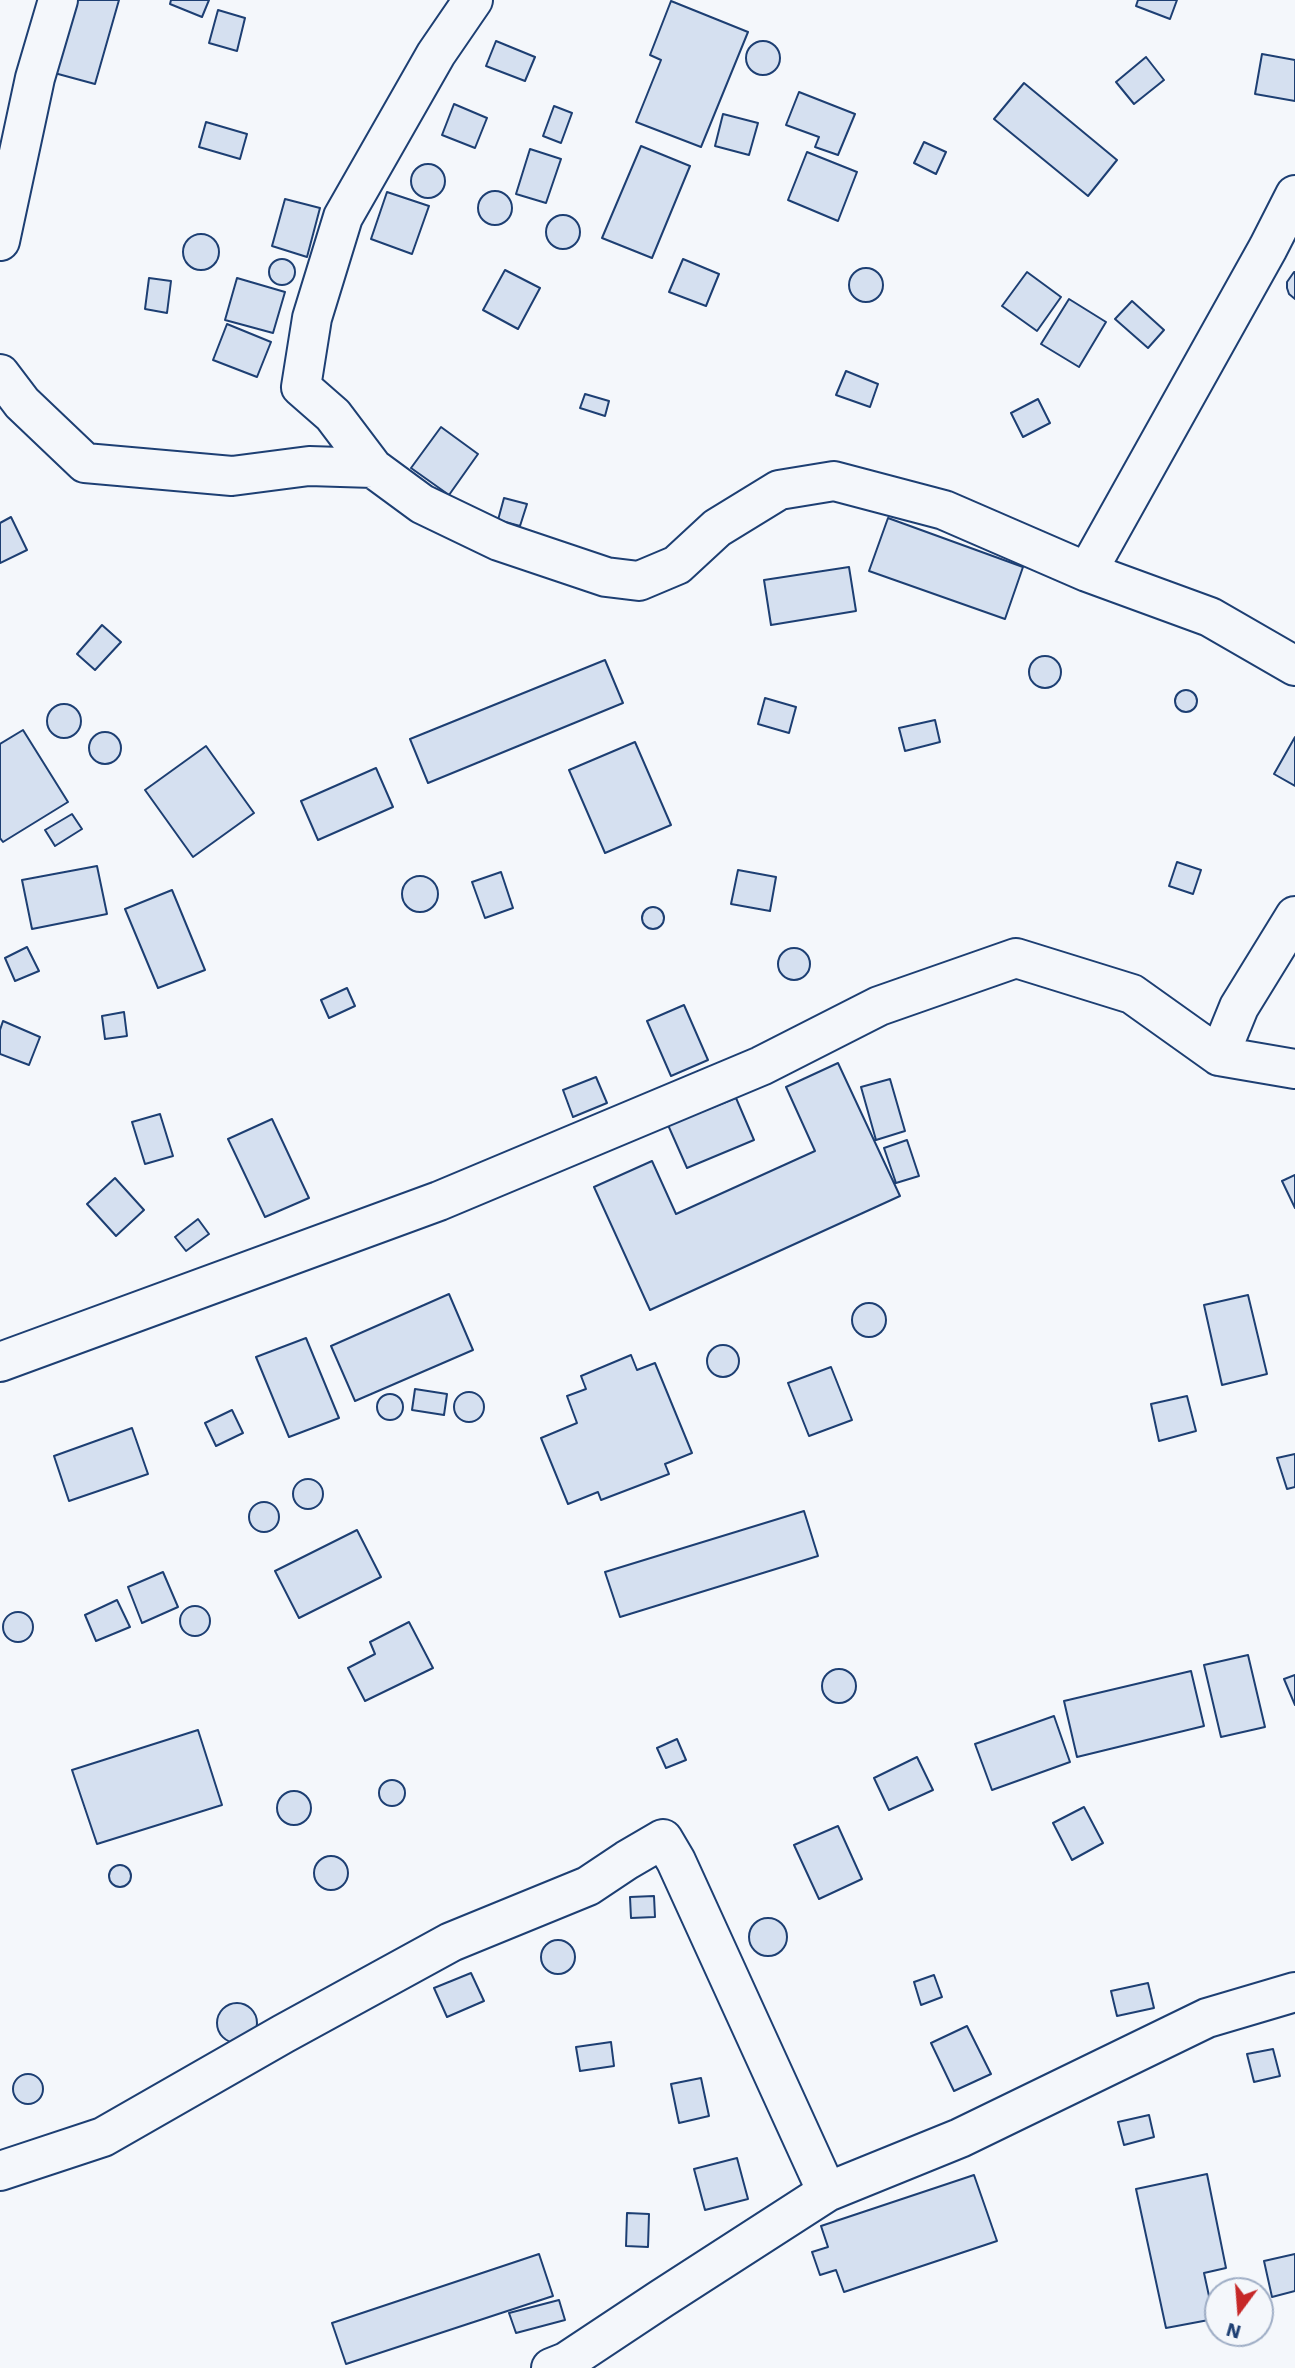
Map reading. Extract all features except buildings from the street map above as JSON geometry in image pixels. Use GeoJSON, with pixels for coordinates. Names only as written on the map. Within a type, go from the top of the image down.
{"type":"FeatureCollection","features":[{"type":"Feature","properties":{"kind":"street"},"geometry":{"type":"LineString","coordinates":[[0,241],[35,78],[58,0]]}},
{"type":"Feature","properties":{"kind":"street"},"geometry":{"type":"LineString","coordinates":[[473,0],[436,54],[343,217],[312,318],[301,387],[333,415],[373,468],[422,504],[499,541],[606,577],[639,581],[677,565],[717,528],[779,490],[834,481],[944,510],[1087,572],[1210,617],[1295,666]]}},
{"type":"Feature","properties":{"kind":"street"},"geometry":{"type":"LineString","coordinates":[[1087,572],[1262,260],[1295,195]]}},
{"type":"Feature","properties":{"kind":"street"},"geometry":{"type":"LineString","coordinates":[[0,374],[22,403],[85,464],[232,476],[309,466],[373,468]]}},
{"type":"Feature","properties":{"kind":"street"},"geometry":{"type":"LineString","coordinates":[[1219,1056],[1239,1007],[1295,916]]}},
{"type":"Feature","properties":{"kind":"street"},"geometry":{"type":"LineString","coordinates":[[0,1362],[439,1201],[761,1066],[879,1006],[1016,958],[1132,994],[1219,1056],[1295,1069]]}},
{"type":"Feature","properties":{"kind":"street"},"geometry":{"type":"LineString","coordinates":[[0,2171],[103,2137],[295,2027],[451,1942],[588,1886],[663,1839],[676,1861],[827,2192]]}},
{"type":"Feature","properties":{"kind":"street"},"geometry":{"type":"LineString","coordinates":[[551,2368],[566,2362],[827,2192],[960,2138],[1207,2018],[1295,1992]]}}]}
